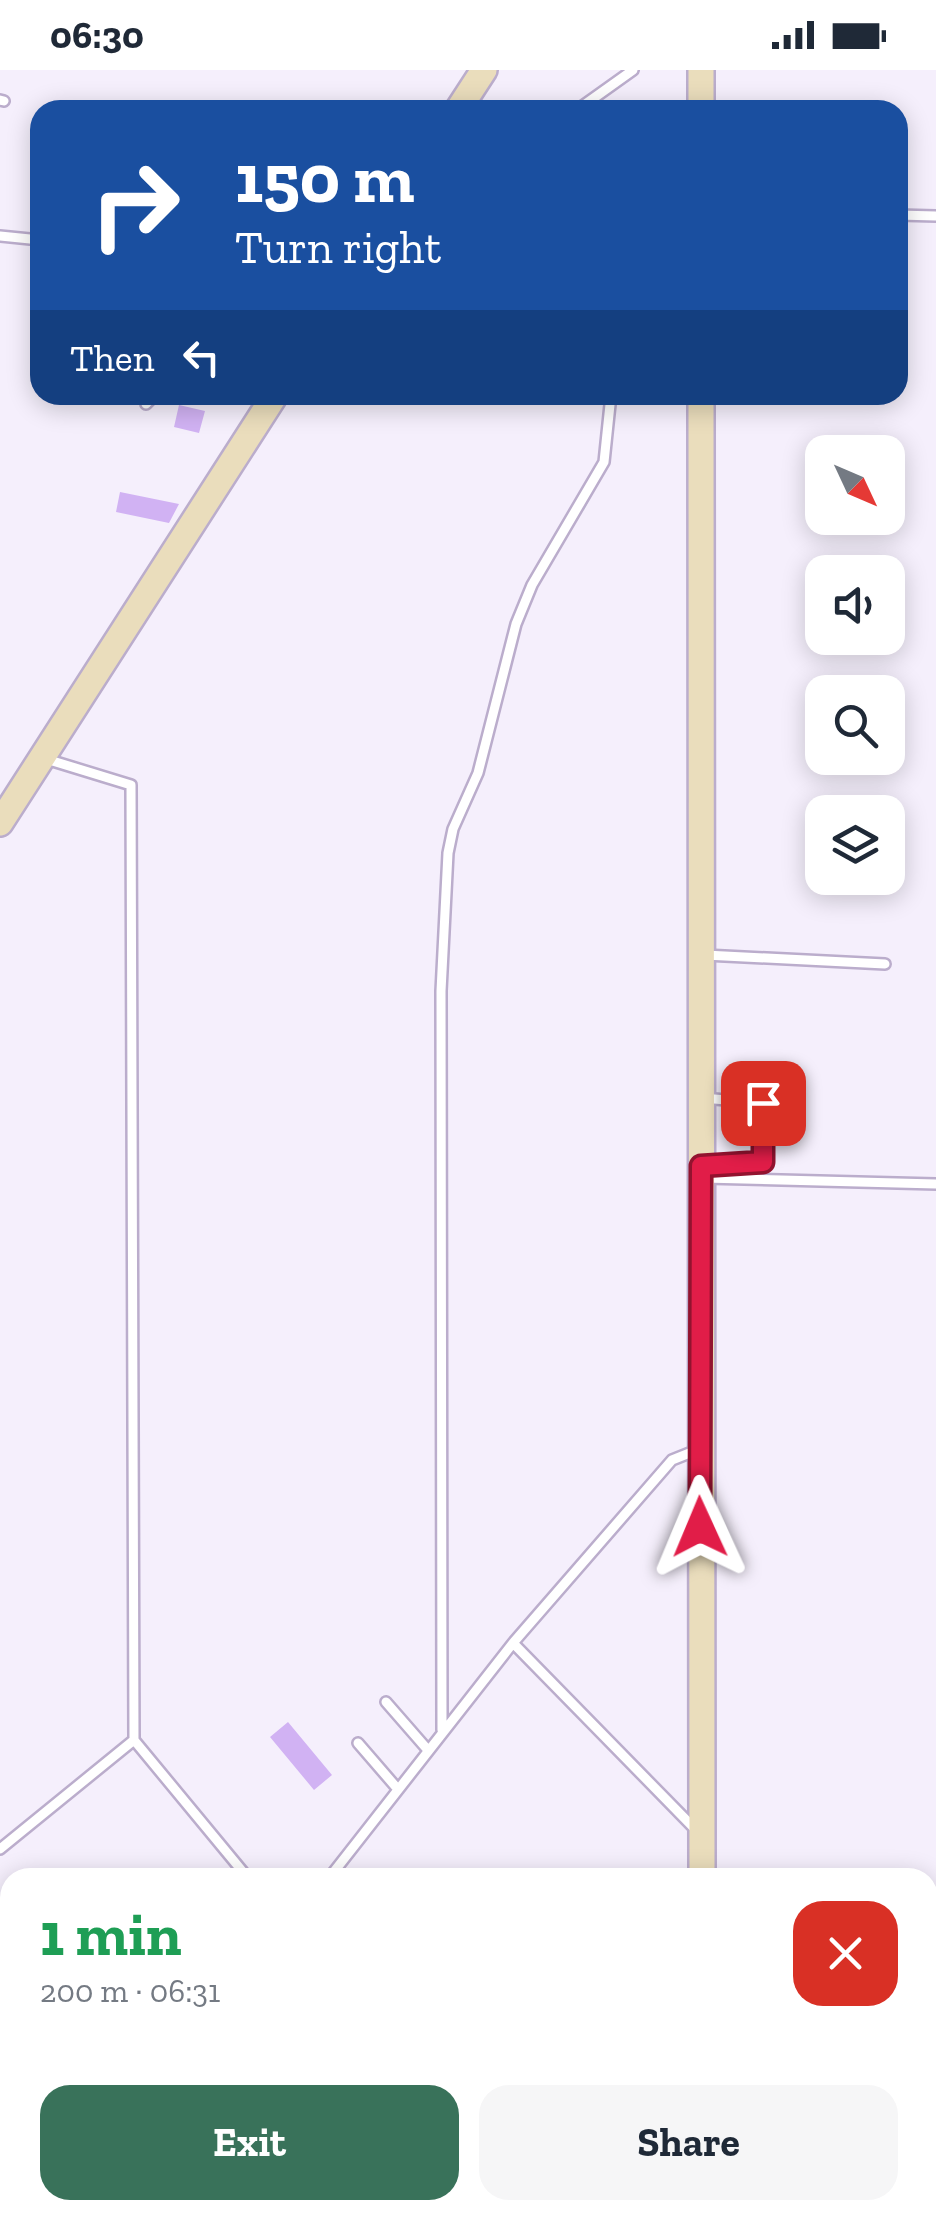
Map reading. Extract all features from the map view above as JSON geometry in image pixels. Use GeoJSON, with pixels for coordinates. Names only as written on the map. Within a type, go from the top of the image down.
{"type":"FeatureCollection","features":[{"type":"Feature","properties":{"kind":"main road"},"geometry":{"type":"LineString","coordinates":[[464,100],[484,70]]}},
{"type":"Feature","properties":{"kind":"main road"},"geometry":{"type":"LineString","coordinates":[[701,70],[701,100]]}},
{"type":"Feature","properties":{"kind":"main road"},"geometry":{"type":"LineString","coordinates":[[0,823],[269,405]]}},
{"type":"Feature","properties":{"kind":"main road"},"geometry":{"type":"LineString","coordinates":[[701,405],[702,1868]]}},
{"type":"Feature","properties":{"kind":"lane"},"geometry":{"type":"LineString","coordinates":[[591,100],[634,70]]}},
{"type":"Feature","properties":{"kind":"lane"},"geometry":{"type":"LineString","coordinates":[[908,215],[936,216]]}},
{"type":"Feature","properties":{"kind":"lane"},"geometry":{"type":"LineString","coordinates":[[0,236],[30,239]]}},
{"type":"Feature","properties":{"kind":"lane"},"geometry":{"type":"LineString","coordinates":[[442,1730],[440,1049],[448,852],[452,830],[478,773],[516,624],[532,585],[604,462],[610,405]]}},
{"type":"Feature","properties":{"kind":"lane"},"geometry":{"type":"LineString","coordinates":[[43,758],[131,785],[134,1740],[240,1868]]}},
{"type":"Feature","properties":{"kind":"lane"},"geometry":{"type":"LineString","coordinates":[[702,955],[885,964]]}},
{"type":"Feature","properties":{"kind":"lane"},"geometry":{"type":"LineString","coordinates":[[701,1172],[763,1162],[763,1103],[702,1098]]}},
{"type":"Feature","properties":{"kind":"lane"},"geometry":{"type":"LineString","coordinates":[[701,1172],[936,1184]]}},
{"type":"Feature","properties":{"kind":"lane"},"geometry":{"type":"LineString","coordinates":[[336,1868],[513,1643],[672,1460],[700,1449]]}},
{"type":"Feature","properties":{"kind":"lane"},"geometry":{"type":"LineString","coordinates":[[513,1643],[702,1837]]}},
{"type":"Feature","properties":{"kind":"lane"},"geometry":{"type":"LineString","coordinates":[[386,1702],[427,1749]]}},
{"type":"Feature","properties":{"kind":"lane"},"geometry":{"type":"LineString","coordinates":[[0,1849],[134,1740]]}},
{"type":"Feature","properties":{"kind":"lane"},"geometry":{"type":"LineString","coordinates":[[358,1743],[396,1788]]}},
{"type":"Feature","properties":{"kind":"building"},"geometry":{"type":"Polygon","coordinates":[[[179,405],[205,411],[199,433],[174,427],[179,405]]]}},
{"type":"Feature","properties":{"kind":"building"},"geometry":{"type":"Polygon","coordinates":[[[120,492],[179,504],[169,523],[116,512],[120,492]]]}},
{"type":"Feature","properties":{"kind":"building"},"geometry":{"type":"Polygon","coordinates":[[[288,1722],[332,1775],[314,1790],[270,1737],[288,1722]]]}},
{"type":"Feature","properties":{"kind":"waterway"},"geometry":{"type":"LineString","coordinates":[[582,508],[600,474]]}},
{"type":"Feature","properties":{"kind":"route"},"geometry":{"type":"LineString","coordinates":[[700,1527],[701,1166],[763,1162],[763,1103]]}}]}
